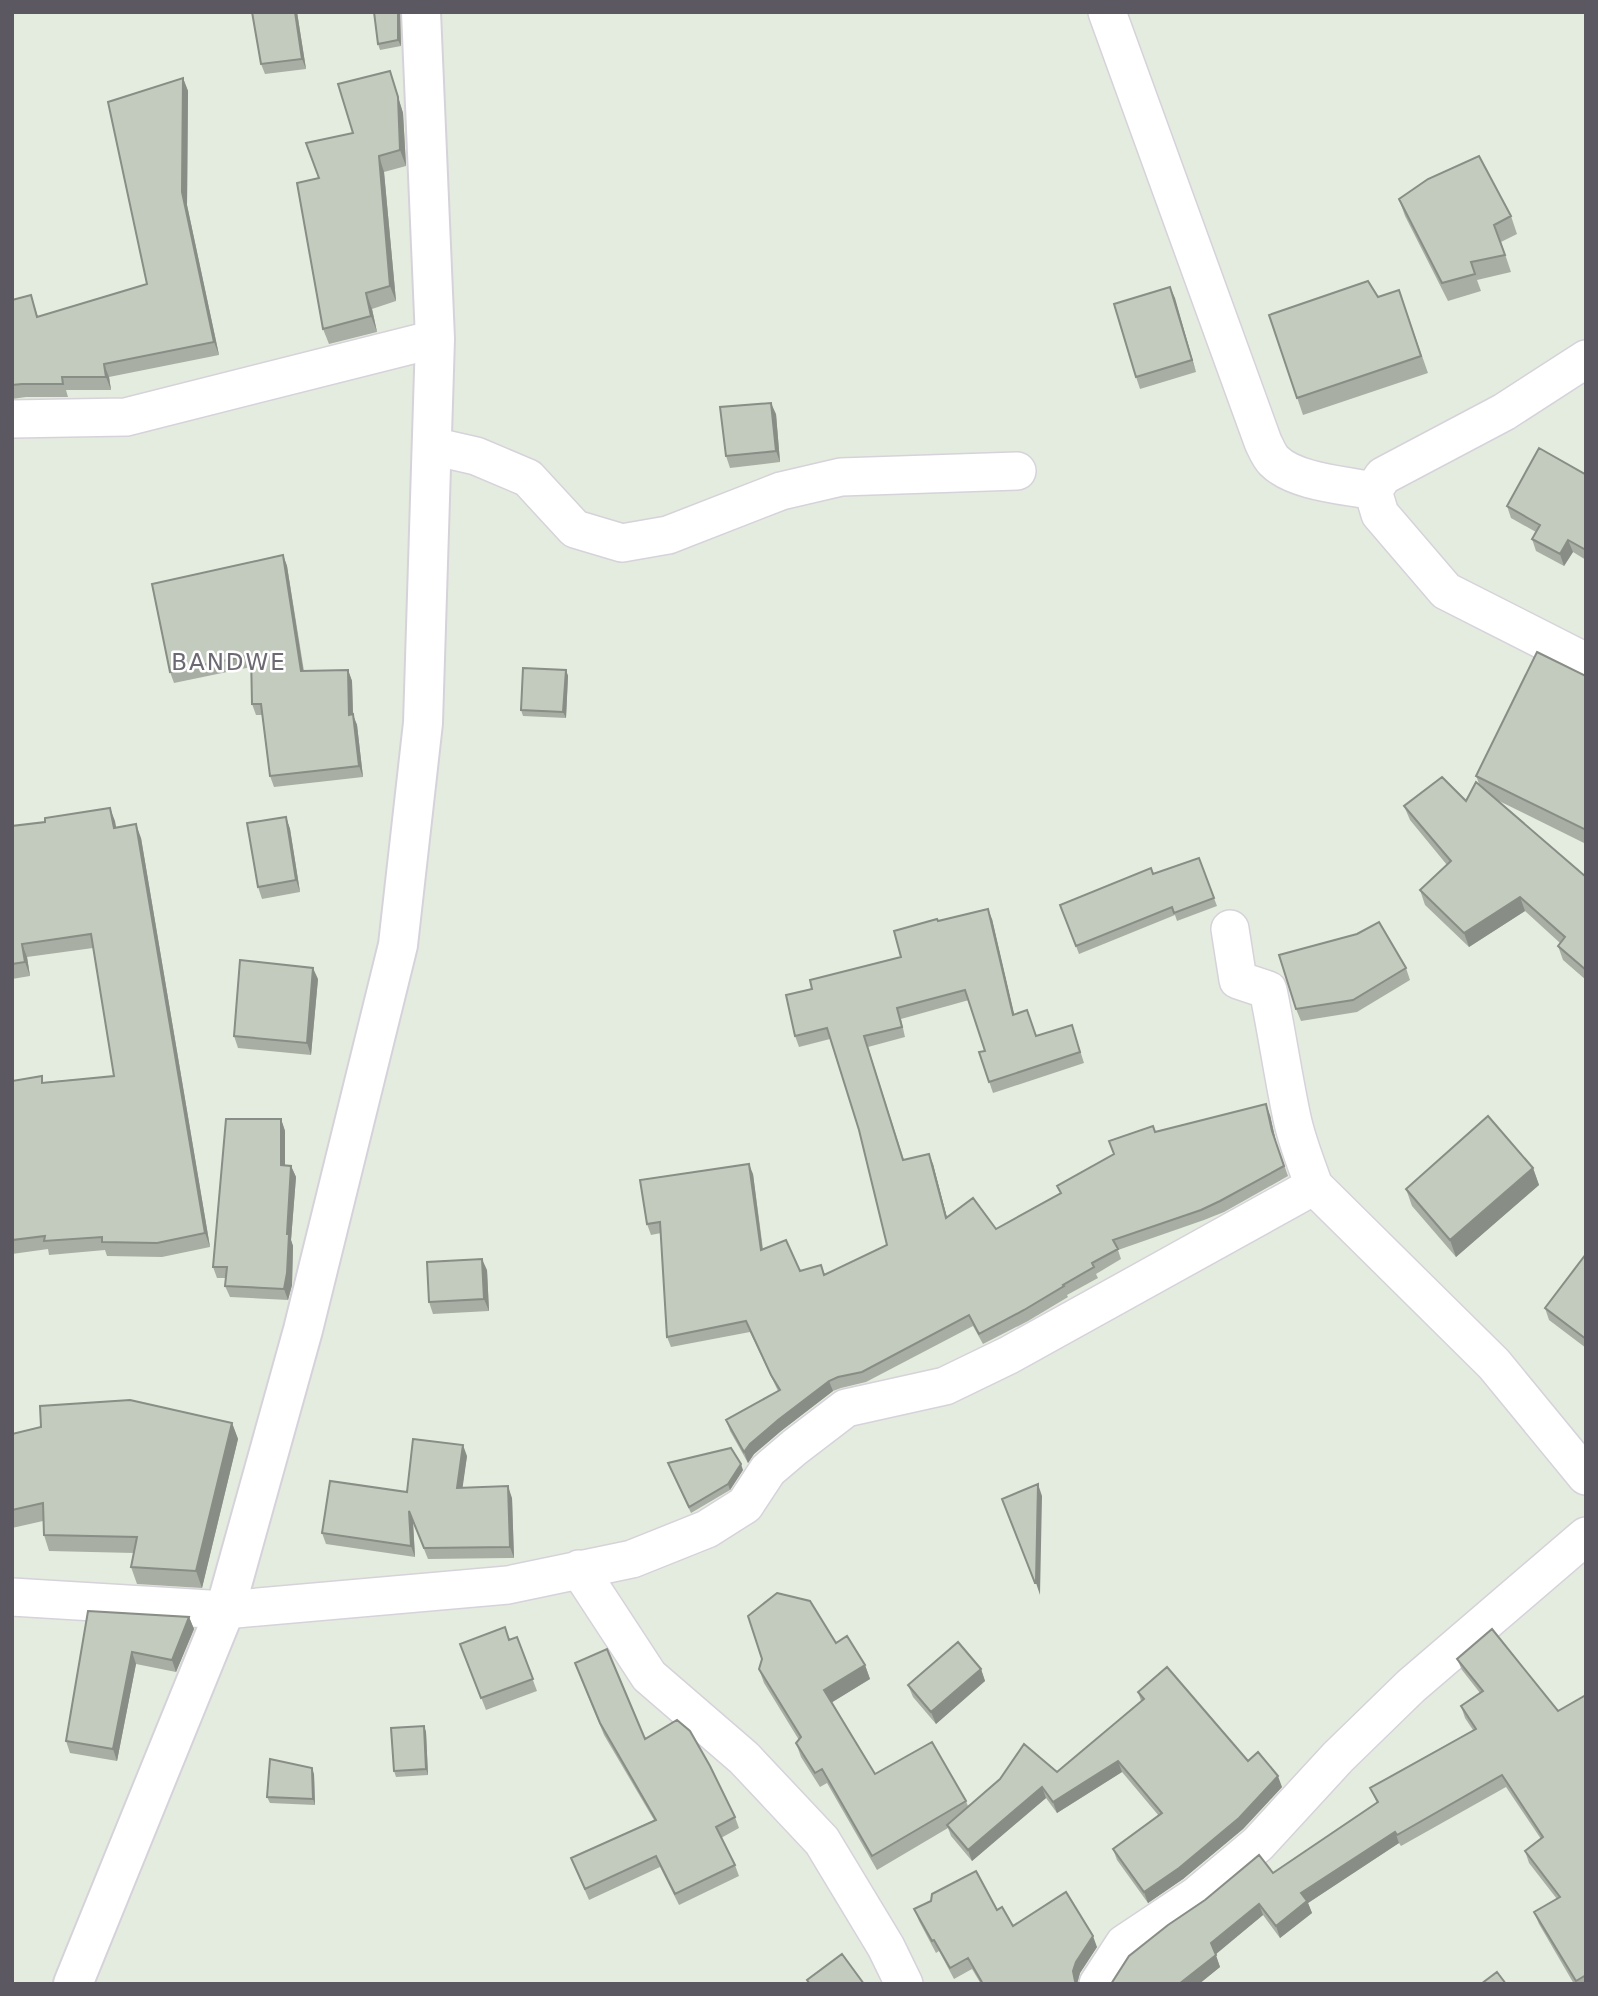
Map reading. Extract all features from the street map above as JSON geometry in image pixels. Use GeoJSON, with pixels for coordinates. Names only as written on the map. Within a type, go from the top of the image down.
{"type":"FeatureCollection","features":[{"type":"Feature","properties":{"kind":"street"},"geometry":{"type":"LineString","coordinates":[[73,1984],[225,1610],[303,1330],[398,944],[423,723],[435,339],[421,12]]}},
{"type":"Feature","properties":{"kind":"street"},"geometry":{"type":"LineString","coordinates":[[1107,12],[1263,442],[1272,460],[1286,471],[1307,478],[1373,491]]}},
{"type":"Feature","properties":{"kind":"street"},"geometry":{"type":"LineString","coordinates":[[12,419],[126,417],[435,339]]}},
{"type":"Feature","properties":{"kind":"street"},"geometry":{"type":"LineString","coordinates":[[1373,491],[1383,476],[1504,412],[1586,359]]}},
{"type":"Feature","properties":{"kind":"street"},"geometry":{"type":"LineString","coordinates":[[432,446],[476,456],[528,478],[575,529],[622,542],[668,536],[781,491],[841,477],[1017,471]]}},
{"type":"Feature","properties":{"kind":"street"},"geometry":{"type":"LineString","coordinates":[[1373,491],[1380,514],[1446,592],[1586,662]]}},
{"type":"Feature","properties":{"kind":"street"},"geometry":{"type":"LineString","coordinates":[[1230,929],[1238,980],[1268,990],[1292,1118],[1314,1186],[1494,1364],[1586,1476]]}},
{"type":"Feature","properties":{"kind":"street"},"geometry":{"type":"LineString","coordinates":[[12,1597],[225,1610],[508,1585],[632,1559],[707,1529],[745,1505],[768,1470],[846,1408],[945,1386],[1009,1355],[1314,1186]]}},
{"type":"Feature","properties":{"kind":"street"},"geometry":{"type":"LineString","coordinates":[[1098,1984],[1124,1944],[1196,1896],[1258,1844],[1338,1757],[1411,1686],[1586,1536]]}},
{"type":"Feature","properties":{"kind":"street"},"geometry":{"type":"LineString","coordinates":[[579,1569],[649,1676],[744,1758],[822,1841],[886,1947],[904,1984]]}},
{"type":"Feature","properties":{"kind":"building"},"geometry":{"type":"Polygon","coordinates":[[[252,12],[295,12],[302,59],[261,64],[252,12]]]}},
{"type":"Feature","properties":{"kind":"building"},"geometry":{"type":"Polygon","coordinates":[[[374,12],[398,12],[398,40],[378,44],[374,12]]]}},
{"type":"Feature","properties":{"kind":"building"},"geometry":{"type":"Polygon","coordinates":[[[390,71],[398,97],[400,150],[379,156],[390,286],[366,293],[371,316],[323,329],[297,183],[319,178],[306,143],[353,133],[338,84],[390,71]]]}},
{"type":"Feature","properties":{"kind":"building"},"geometry":{"type":"Polygon","coordinates":[[[183,78],[182,192],[214,342],[104,364],[106,377],[62,377],[63,384],[12,385],[12,300],[31,295],[37,317],[147,284],[108,102],[183,78]]]}},
{"type":"Feature","properties":{"kind":"building"},"geometry":{"type":"Polygon","coordinates":[[[1479,156],[1511,216],[1494,225],[1505,255],[1471,262],[1475,274],[1442,283],[1399,199],[1428,179],[1479,156]]]}},
{"type":"Feature","properties":{"kind":"building"},"geometry":{"type":"Polygon","coordinates":[[[1368,281],[1378,297],[1399,290],[1421,356],[1297,398],[1269,315],[1368,281]]]}},
{"type":"Feature","properties":{"kind":"building"},"geometry":{"type":"Polygon","coordinates":[[[1170,287],[1192,360],[1136,377],[1114,304],[1170,287]]]}},
{"type":"Feature","properties":{"kind":"building"},"geometry":{"type":"Polygon","coordinates":[[[771,403],[776,451],[726,456],[720,407],[771,403]]]}},
{"type":"Feature","properties":{"kind":"building"},"geometry":{"type":"Polygon","coordinates":[[[1539,448],[1585,474],[1586,472],[1586,550],[1568,540],[1560,554],[1532,539],[1540,525],[1507,506],[1539,448]]]}},
{"type":"Feature","properties":{"kind":"building"},"geometry":{"type":"Polygon","coordinates":[[[283,555],[301,671],[348,670],[349,715],[353,714],[359,766],[270,776],[261,704],[252,704],[251,655],[170,672],[152,584],[283,555]]]}},
{"type":"Feature","properties":{"kind":"building"},"geometry":{"type":"Polygon","coordinates":[[[1537,652],[1586,676],[1586,830],[1476,776],[1537,652]]]}},
{"type":"Feature","properties":{"kind":"building"},"geometry":{"type":"Polygon","coordinates":[[[523,668],[566,670],[563,712],[521,710],[523,668]]]}},
{"type":"Feature","properties":{"kind":"building"},"geometry":{"type":"Polygon","coordinates":[[[1442,777],[1466,801],[1476,782],[1586,877],[1586,970],[1558,946],[1565,937],[1520,897],[1464,933],[1420,890],[1451,861],[1404,806],[1442,777]]]}},
{"type":"Feature","properties":{"kind":"building"},"geometry":{"type":"Polygon","coordinates":[[[110,808],[114,828],[136,824],[205,1233],[157,1243],[102,1242],[102,1237],[44,1241],[45,1236],[12,1240],[12,1081],[42,1076],[42,1083],[114,1076],[91,934],[22,944],[25,962],[12,964],[12,826],[110,808]]]}},
{"type":"Feature","properties":{"kind":"building"},"geometry":{"type":"Polygon","coordinates":[[[286,817],[296,880],[258,887],[247,823],[286,817]]]}},
{"type":"Feature","properties":{"kind":"building"},"geometry":{"type":"Polygon","coordinates":[[[1199,858],[1214,898],[1174,913],[1172,907],[1076,946],[1060,905],[1151,868],[1153,874],[1199,858]]]}},
{"type":"Feature","properties":{"kind":"building"},"geometry":{"type":"Polygon","coordinates":[[[988,909],[1013,1015],[1027,1010],[1036,1036],[1072,1025],[1080,1052],[989,1082],[979,1052],[985,1051],[965,990],[897,1008],[902,1027],[864,1036],[903,1160],[929,1154],[946,1218],[973,1198],[996,1229],[1061,1193],[1057,1186],[1114,1154],[1109,1141],[1153,1126],[1155,1132],[1266,1104],[1284,1166],[1201,1210],[1113,1240],[1118,1249],[1092,1263],[1094,1267],[979,1334],[969,1315],[862,1372],[829,1381],[778,1420],[744,1452],[726,1420],[780,1390],[746,1321],[667,1337],[660,1222],[647,1224],[640,1180],[749,1164],[761,1250],[786,1240],[800,1271],[821,1265],[824,1275],[887,1245],[859,1130],[827,1028],[795,1036],[786,995],[812,989],[810,980],[901,957],[894,931],[988,909]]]}},
{"type":"Feature","properties":{"kind":"building"},"geometry":{"type":"Polygon","coordinates":[[[1379,922],[1406,968],[1353,1000],[1296,1009],[1279,955],[1357,934],[1379,922]]]}},
{"type":"Feature","properties":{"kind":"building"},"geometry":{"type":"Polygon","coordinates":[[[240,960],[313,968],[307,1043],[234,1036],[240,960]]]}},
{"type":"Feature","properties":{"kind":"building"},"geometry":{"type":"Polygon","coordinates":[[[1488,1116],[1533,1168],[1450,1240],[1406,1189],[1488,1116]]]}},
{"type":"Feature","properties":{"kind":"building"},"geometry":{"type":"Polygon","coordinates":[[[226,1119],[281,1119],[281,1165],[291,1166],[284,1289],[225,1286],[227,1267],[213,1267],[226,1119]]]}},
{"type":"Feature","properties":{"kind":"building"},"geometry":{"type":"Polygon","coordinates":[[[1586,1254],[1586,1339],[1545,1308],[1586,1254]]]}},
{"type":"Feature","properties":{"kind":"building"},"geometry":{"type":"Polygon","coordinates":[[[482,1259],[484,1299],[429,1302],[427,1262],[482,1259]]]}},
{"type":"Feature","properties":{"kind":"building"},"geometry":{"type":"Polygon","coordinates":[[[130,1400],[232,1423],[196,1571],[131,1567],[137,1537],[44,1535],[43,1503],[12,1510],[12,1434],[41,1427],[40,1406],[130,1400]]]}},
{"type":"Feature","properties":{"kind":"building"},"geometry":{"type":"Polygon","coordinates":[[[413,1439],[463,1445],[457,1488],[508,1486],[510,1547],[424,1548],[409,1511],[411,1546],[322,1533],[330,1481],[407,1492],[413,1439]]]}},
{"type":"Feature","properties":{"kind":"building"},"geometry":{"type":"Polygon","coordinates":[[[731,1448],[741,1464],[728,1484],[689,1507],[668,1463],[731,1448]]]}},
{"type":"Feature","properties":{"kind":"building"},"geometry":{"type":"Polygon","coordinates":[[[1038,1484],[1036,1583],[1035,1583],[1002,1499],[1038,1484]]]}},
{"type":"Feature","properties":{"kind":"building"},"geometry":{"type":"Polygon","coordinates":[[[777,1593],[810,1601],[836,1643],[847,1636],[865,1665],[824,1690],[875,1774],[932,1742],[966,1801],[872,1856],[822,1769],[815,1773],[796,1743],[801,1737],[759,1669],[762,1659],[748,1616],[777,1593]]]}},
{"type":"Feature","properties":{"kind":"building"},"geometry":{"type":"Polygon","coordinates":[[[88,1611],[189,1617],[172,1660],[132,1652],[113,1749],[66,1741],[88,1611]]]}},
{"type":"Feature","properties":{"kind":"building"},"geometry":{"type":"Polygon","coordinates":[[[505,1627],[509,1640],[517,1637],[533,1679],[481,1698],[460,1644],[505,1627]]]}},
{"type":"Feature","properties":{"kind":"building"},"geometry":{"type":"Polygon","coordinates":[[[1492,1629],[1558,1711],[1586,1695],[1586,1975],[1576,1981],[1534,1912],[1560,1897],[1525,1851],[1543,1837],[1502,1775],[1397,1835],[1395,1832],[1301,1893],[1307,1901],[1276,1926],[1259,1904],[1211,1943],[1216,1955],[1179,1984],[1111,1984],[1129,1956],[1205,1900],[1259,1855],[1273,1873],[1378,1802],[1370,1788],[1476,1729],[1461,1706],[1483,1691],[1457,1659],[1492,1629]]]}},
{"type":"Feature","properties":{"kind":"building"},"geometry":{"type":"Polygon","coordinates":[[[958,1642],[981,1669],[931,1712],[908,1685],[958,1642]]]}},
{"type":"Feature","properties":{"kind":"building"},"geometry":{"type":"Polygon","coordinates":[[[607,1649],[645,1739],[677,1720],[690,1731],[735,1817],[716,1827],[735,1865],[675,1894],[656,1856],[585,1889],[571,1858],[656,1820],[600,1723],[575,1663],[607,1649]]]}},
{"type":"Feature","properties":{"kind":"building"},"geometry":{"type":"Polygon","coordinates":[[[1167,1667],[1248,1761],[1258,1752],[1278,1776],[1239,1818],[1179,1868],[1144,1892],[1113,1849],[1162,1813],[1118,1761],[1053,1802],[1042,1787],[968,1850],[947,1825],[1000,1779],[1024,1744],[1057,1772],[1144,1699],[1138,1692],[1167,1667]]]}},
{"type":"Feature","properties":{"kind":"building"},"geometry":{"type":"Polygon","coordinates":[[[424,1726],[426,1769],[394,1771],[391,1728],[424,1726]]]}},
{"type":"Feature","properties":{"kind":"building"},"geometry":{"type":"Polygon","coordinates":[[[270,1759],[312,1768],[313,1799],[267,1797],[270,1759]]]}},
{"type":"Feature","properties":{"kind":"building"},"geometry":{"type":"Polygon","coordinates":[[[976,1871],[997,1910],[1002,1907],[1013,1926],[1066,1892],[1093,1936],[1073,1971],[1077,1984],[983,1984],[968,1958],[950,1968],[914,1909],[931,1901],[932,1894],[976,1871]]]}},
{"type":"Feature","properties":{"kind":"building"},"geometry":{"type":"Polygon","coordinates":[[[842,1954],[864,1984],[810,1984],[807,1980],[842,1954]]]}},
{"type":"Feature","properties":{"kind":"building"},"geometry":{"type":"Polygon","coordinates":[[[1497,1972],[1506,1984],[1481,1984],[1497,1972]]]}},
{"type":"Feature","properties":{"kind":"district","name":"BANDWE"},"geometry":{"type":"Point","coordinates":[229,662]}}]}
